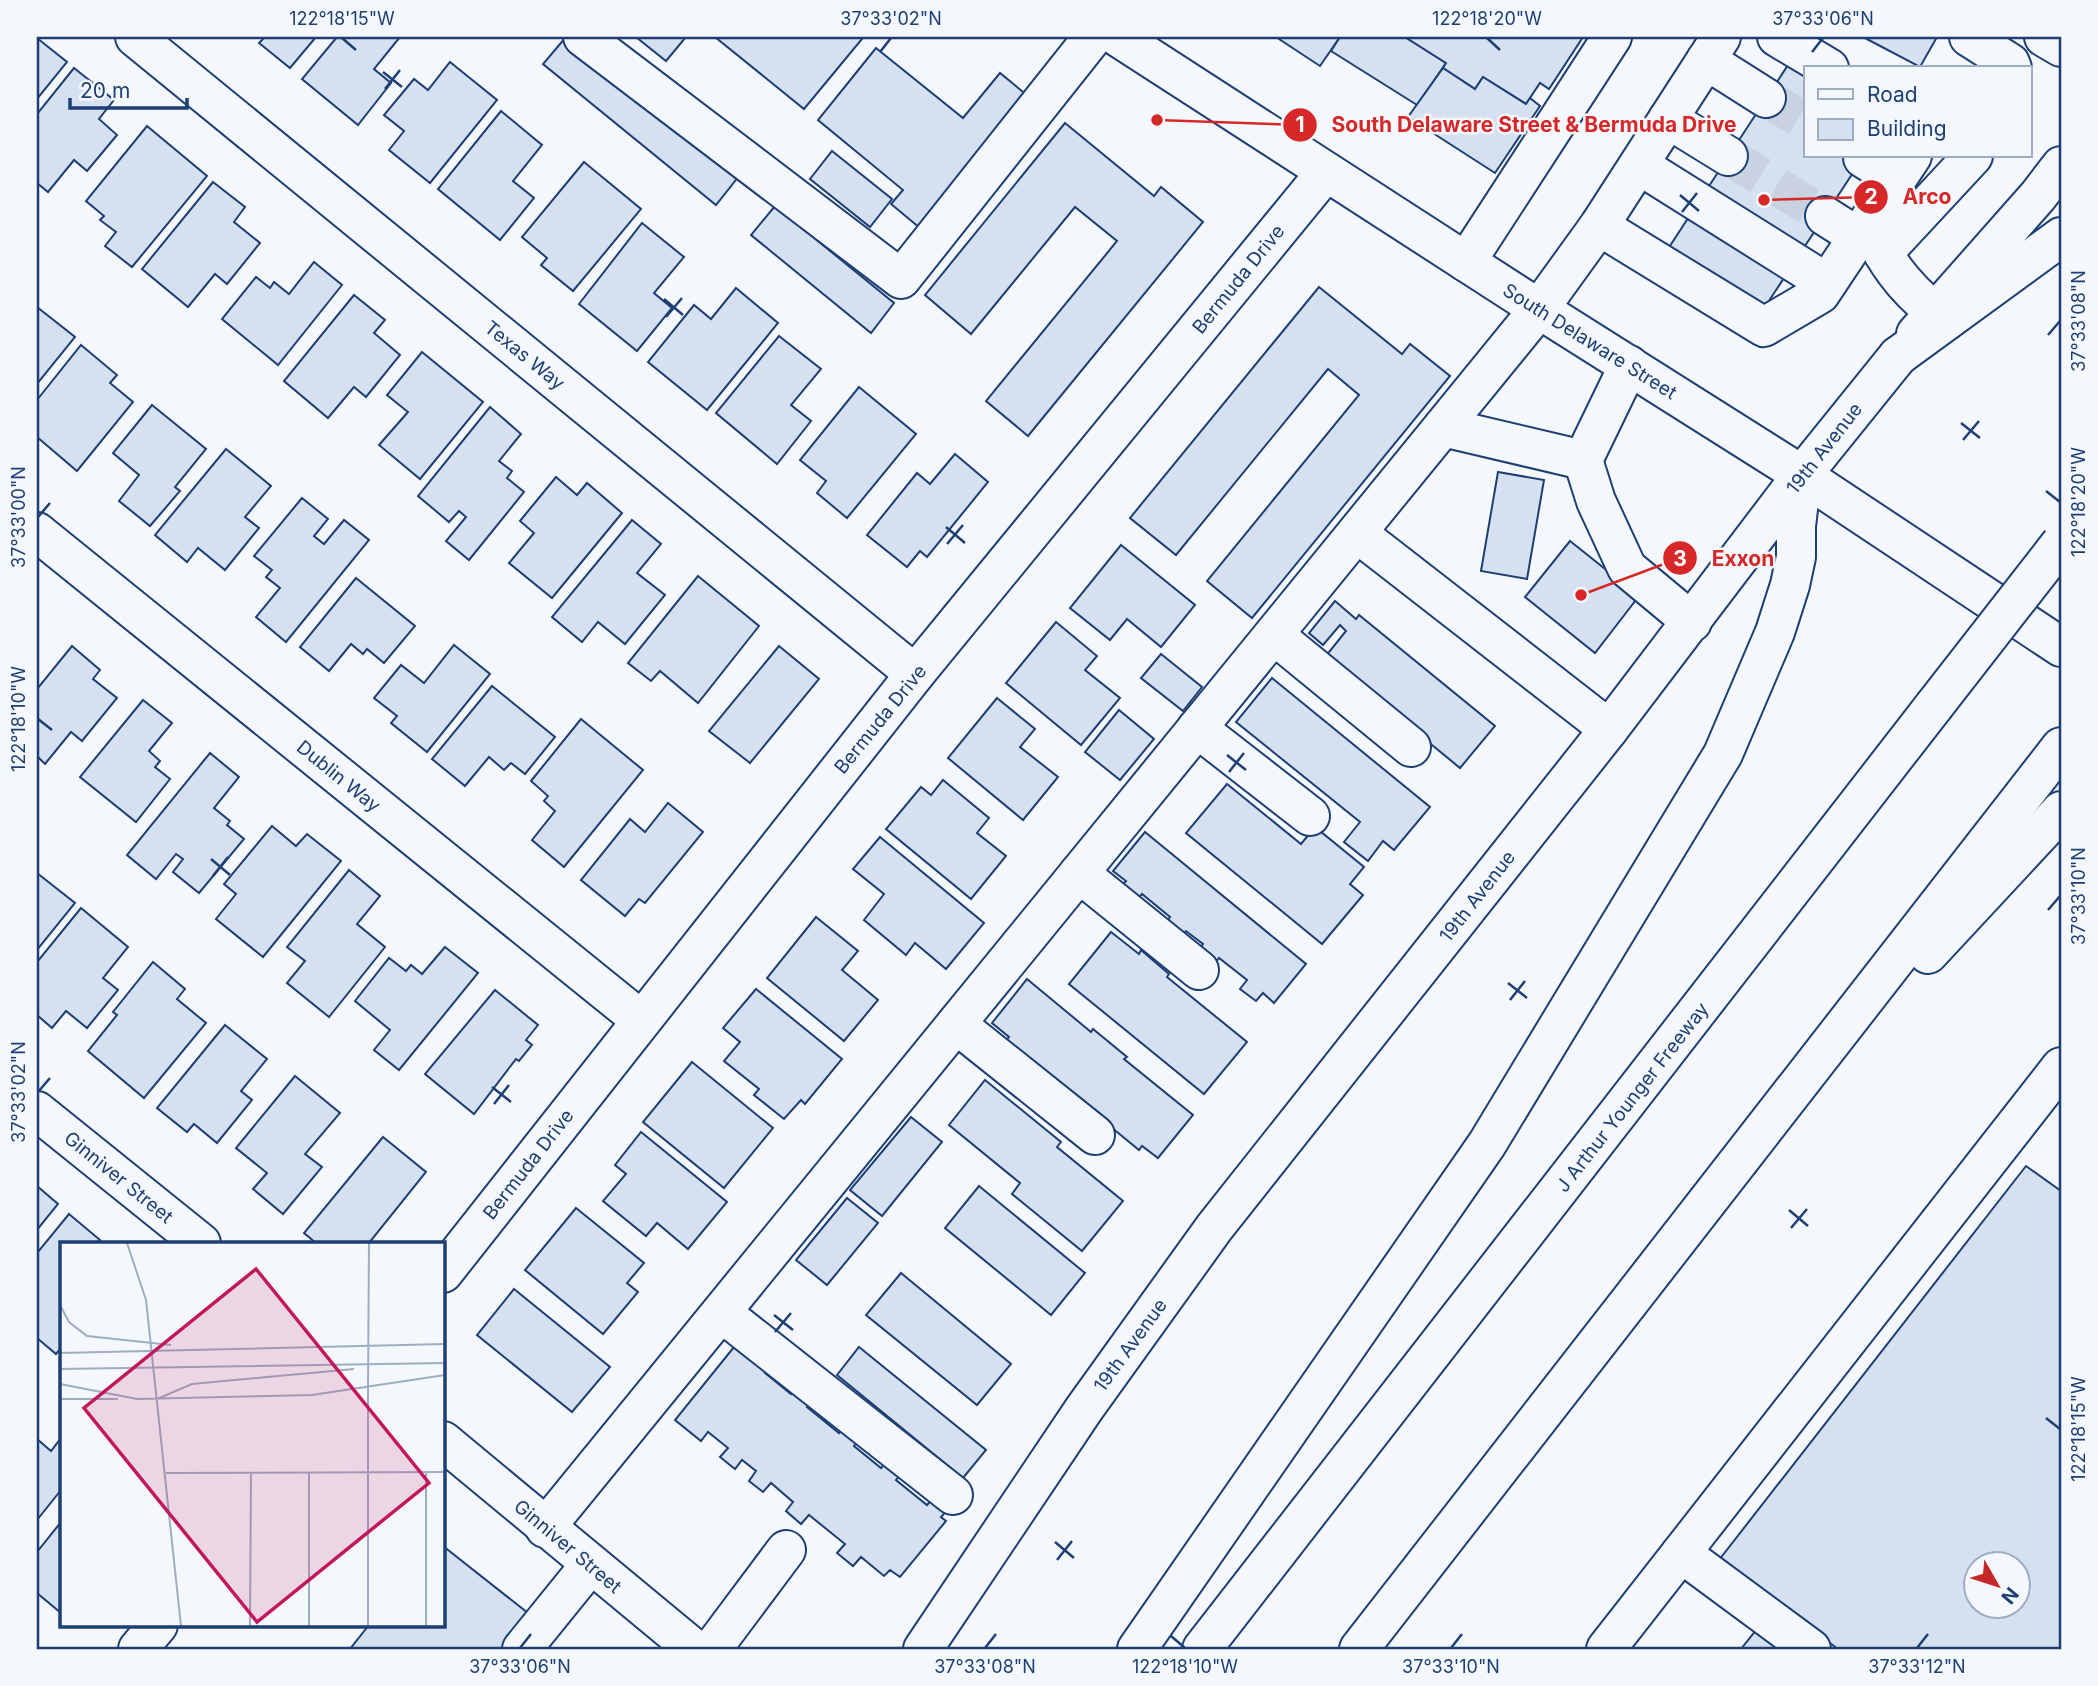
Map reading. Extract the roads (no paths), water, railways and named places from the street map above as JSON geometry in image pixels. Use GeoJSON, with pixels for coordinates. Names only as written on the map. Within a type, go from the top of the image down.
{"type":"FeatureCollection","features":[{"type":"Feature","properties":{"kind":"main road","name":"Texas Way"},"geometry":{"type":"LineString","coordinates":[[135,37],[915,674]]}},
{"type":"Feature","properties":{"kind":"main road"},"geometry":{"type":"LineString","coordinates":[[583,37],[901,279],[1093,37]]}},
{"type":"Feature","properties":{"kind":"main road","name":"South Delaware Street"},"geometry":{"type":"LineString","coordinates":[[1118,37],[1802,475],[2061,646]]}},
{"type":"Feature","properties":{"kind":"main road"},"geometry":{"type":"LineString","coordinates":[[1466,262],[1612,37]]}},
{"type":"Feature","properties":{"kind":"main road"},"geometry":{"type":"LineString","coordinates":[[1777,37],[1826,66]]}},
{"type":"Feature","properties":{"kind":"main road"},"geometry":{"type":"LineString","coordinates":[[1969,37],[2011,66]]}},
{"type":"Feature","properties":{"kind":"main road"},"geometry":{"type":"LineString","coordinates":[[2045,37],[2061,47]]}},
{"type":"Feature","properties":{"kind":"main road"},"geometry":{"type":"LineString","coordinates":[[545,1528],[1539,309],[1599,226],[1713,48],[1766,98]]}},
{"type":"Feature","properties":{"kind":"main road"},"geometry":{"type":"LineString","coordinates":[[1668,119],[1728,156]]}},
{"type":"Feature","properties":{"kind":"main road"},"geometry":{"type":"LineString","coordinates":[[1863,158],[1904,167],[1870,236]]}},
{"type":"Feature","properties":{"kind":"main road"},"geometry":{"type":"LineString","coordinates":[[1599,226],[1764,327],[1820,293],[1870,236],[1970,158]]}},
{"type":"Feature","properties":{"kind":"main road"},"geometry":{"type":"LineString","coordinates":[[1639,165],[1828,284]]}},
{"type":"Feature","properties":{"kind":"main road"},"geometry":{"type":"LineString","coordinates":[[1941,316],[2061,166]]}},
{"type":"Feature","properties":{"kind":"main road","name":"Bermuda Drive"},"geometry":{"type":"LineString","coordinates":[[444,1272],[915,674],[1326,172]]}},
{"type":"Feature","properties":{"kind":"main road"},"geometry":{"type":"LineString","coordinates":[[1825,216],[1870,236],[1902,279],[1941,316]]}},
{"type":"Feature","properties":{"kind":"main road"},"geometry":{"type":"LineString","coordinates":[[1941,316],[2061,237]]}},
{"type":"Feature","properties":{"kind":"main road","name":"19th Avenue"},"geometry":{"type":"LineString","coordinates":[[923,1649],[1084,1409],[1214,1228],[1609,729],[1802,475],[1898,356],[1941,316]]}},
{"type":"Feature","properties":{"kind":"main road"},"geometry":{"type":"LineString","coordinates":[[1629,365],[1583,460],[1597,501],[1627,568],[1692,622]]}},
{"type":"Feature","properties":{"kind":"main road"},"geometry":{"type":"LineString","coordinates":[[1443,427],[1583,460]]}},
{"type":"Feature","properties":{"kind":"main road"},"geometry":{"type":"LineString","coordinates":[[1137,1649],[1487,1144],[1723,754],[1774,632],[1790,585],[1796,557],[1796,526],[1802,475]]}},
{"type":"Feature","properties":{"kind":"main road","name":"Dublin Way"},"geometry":{"type":"LineString","coordinates":[[37,532],[641,1020]]}},
{"type":"Feature","properties":{"kind":"main road"},"geometry":{"type":"LineString","coordinates":[[1357,533],[1609,729]]}},
{"type":"Feature","properties":{"kind":"main road","name":"J Arthur Younger Freeway"},"geometry":{"type":"LineString","coordinates":[[1202,1649],[2061,543]]}},
{"type":"Feature","properties":{"kind":"main road"},"geometry":{"type":"LineString","coordinates":[[1274,635],[1411,747]]}},
{"type":"Feature","properties":{"kind":"main road"},"geometry":{"type":"LineString","coordinates":[[1197,728],[1310,816]]}},
{"type":"Feature","properties":{"kind":"main road"},"geometry":{"type":"LineString","coordinates":[[1359,1649],[2051,761]]}},
{"type":"Feature","properties":{"kind":"main road"},"geometry":{"type":"LineString","coordinates":[[1754,1139],[2061,811]]}},
{"type":"Feature","properties":{"kind":"main road"},"geometry":{"type":"LineString","coordinates":[[1079,873],[1199,970]]}},
{"type":"Feature","properties":{"kind":"main road"},"geometry":{"type":"LineString","coordinates":[[956,1024],[1095,1135]]}},
{"type":"Feature","properties":{"kind":"main road"},"geometry":{"type":"LineString","coordinates":[[1606,1649],[2054,1092]]}},
{"type":"Feature","properties":{"kind":"main road","name":"Ginniver Street"},"geometry":{"type":"LineString","coordinates":[[37,1111],[200,1242]]}},
{"type":"Feature","properties":{"kind":"main road"},"geometry":{"type":"LineString","coordinates":[[722,1312],[953,1495]]}},
{"type":"Feature","properties":{"kind":"main road","name":"Ginniver Street"},"geometry":{"type":"LineString","coordinates":[[444,1442],[694,1649]]}},
{"type":"Feature","properties":{"kind":"main road"},"geometry":{"type":"LineString","coordinates":[[712,1649],[786,1550]]}},
{"type":"Feature","properties":{"kind":"main road"},"geometry":{"type":"LineString","coordinates":[[1681,1553],[1811,1649]]}},
{"type":"Feature","properties":{"kind":"main road"},"geometry":{"type":"LineString","coordinates":[[522,1649],[590,1565]]}},
{"type":"Feature","properties":{"kind":"main road"},"geometry":{"type":"LineString","coordinates":[[138,1649],[157,1626]]}},
{"type":"Feature","properties":{"kind":"tunnel"},"geometry":{"type":"LineString","coordinates":[[1766,98],[1804,121]]}},
{"type":"Feature","properties":{"kind":"tunnel"},"geometry":{"type":"LineString","coordinates":[[1728,156],[1825,216]]}},
{"type":"Feature","properties":{"kind":"place","name":"South Delaware Street & Bermuda Drive"},"geometry":{"type":"Point","coordinates":[1157,120]}},
{"type":"Feature","properties":{"kind":"place","name":"Arco"},"geometry":{"type":"Point","coordinates":[1764,200]}},
{"type":"Feature","properties":{"kind":"place","name":"Exxon"},"geometry":{"type":"Point","coordinates":[1581,595]}}]}
